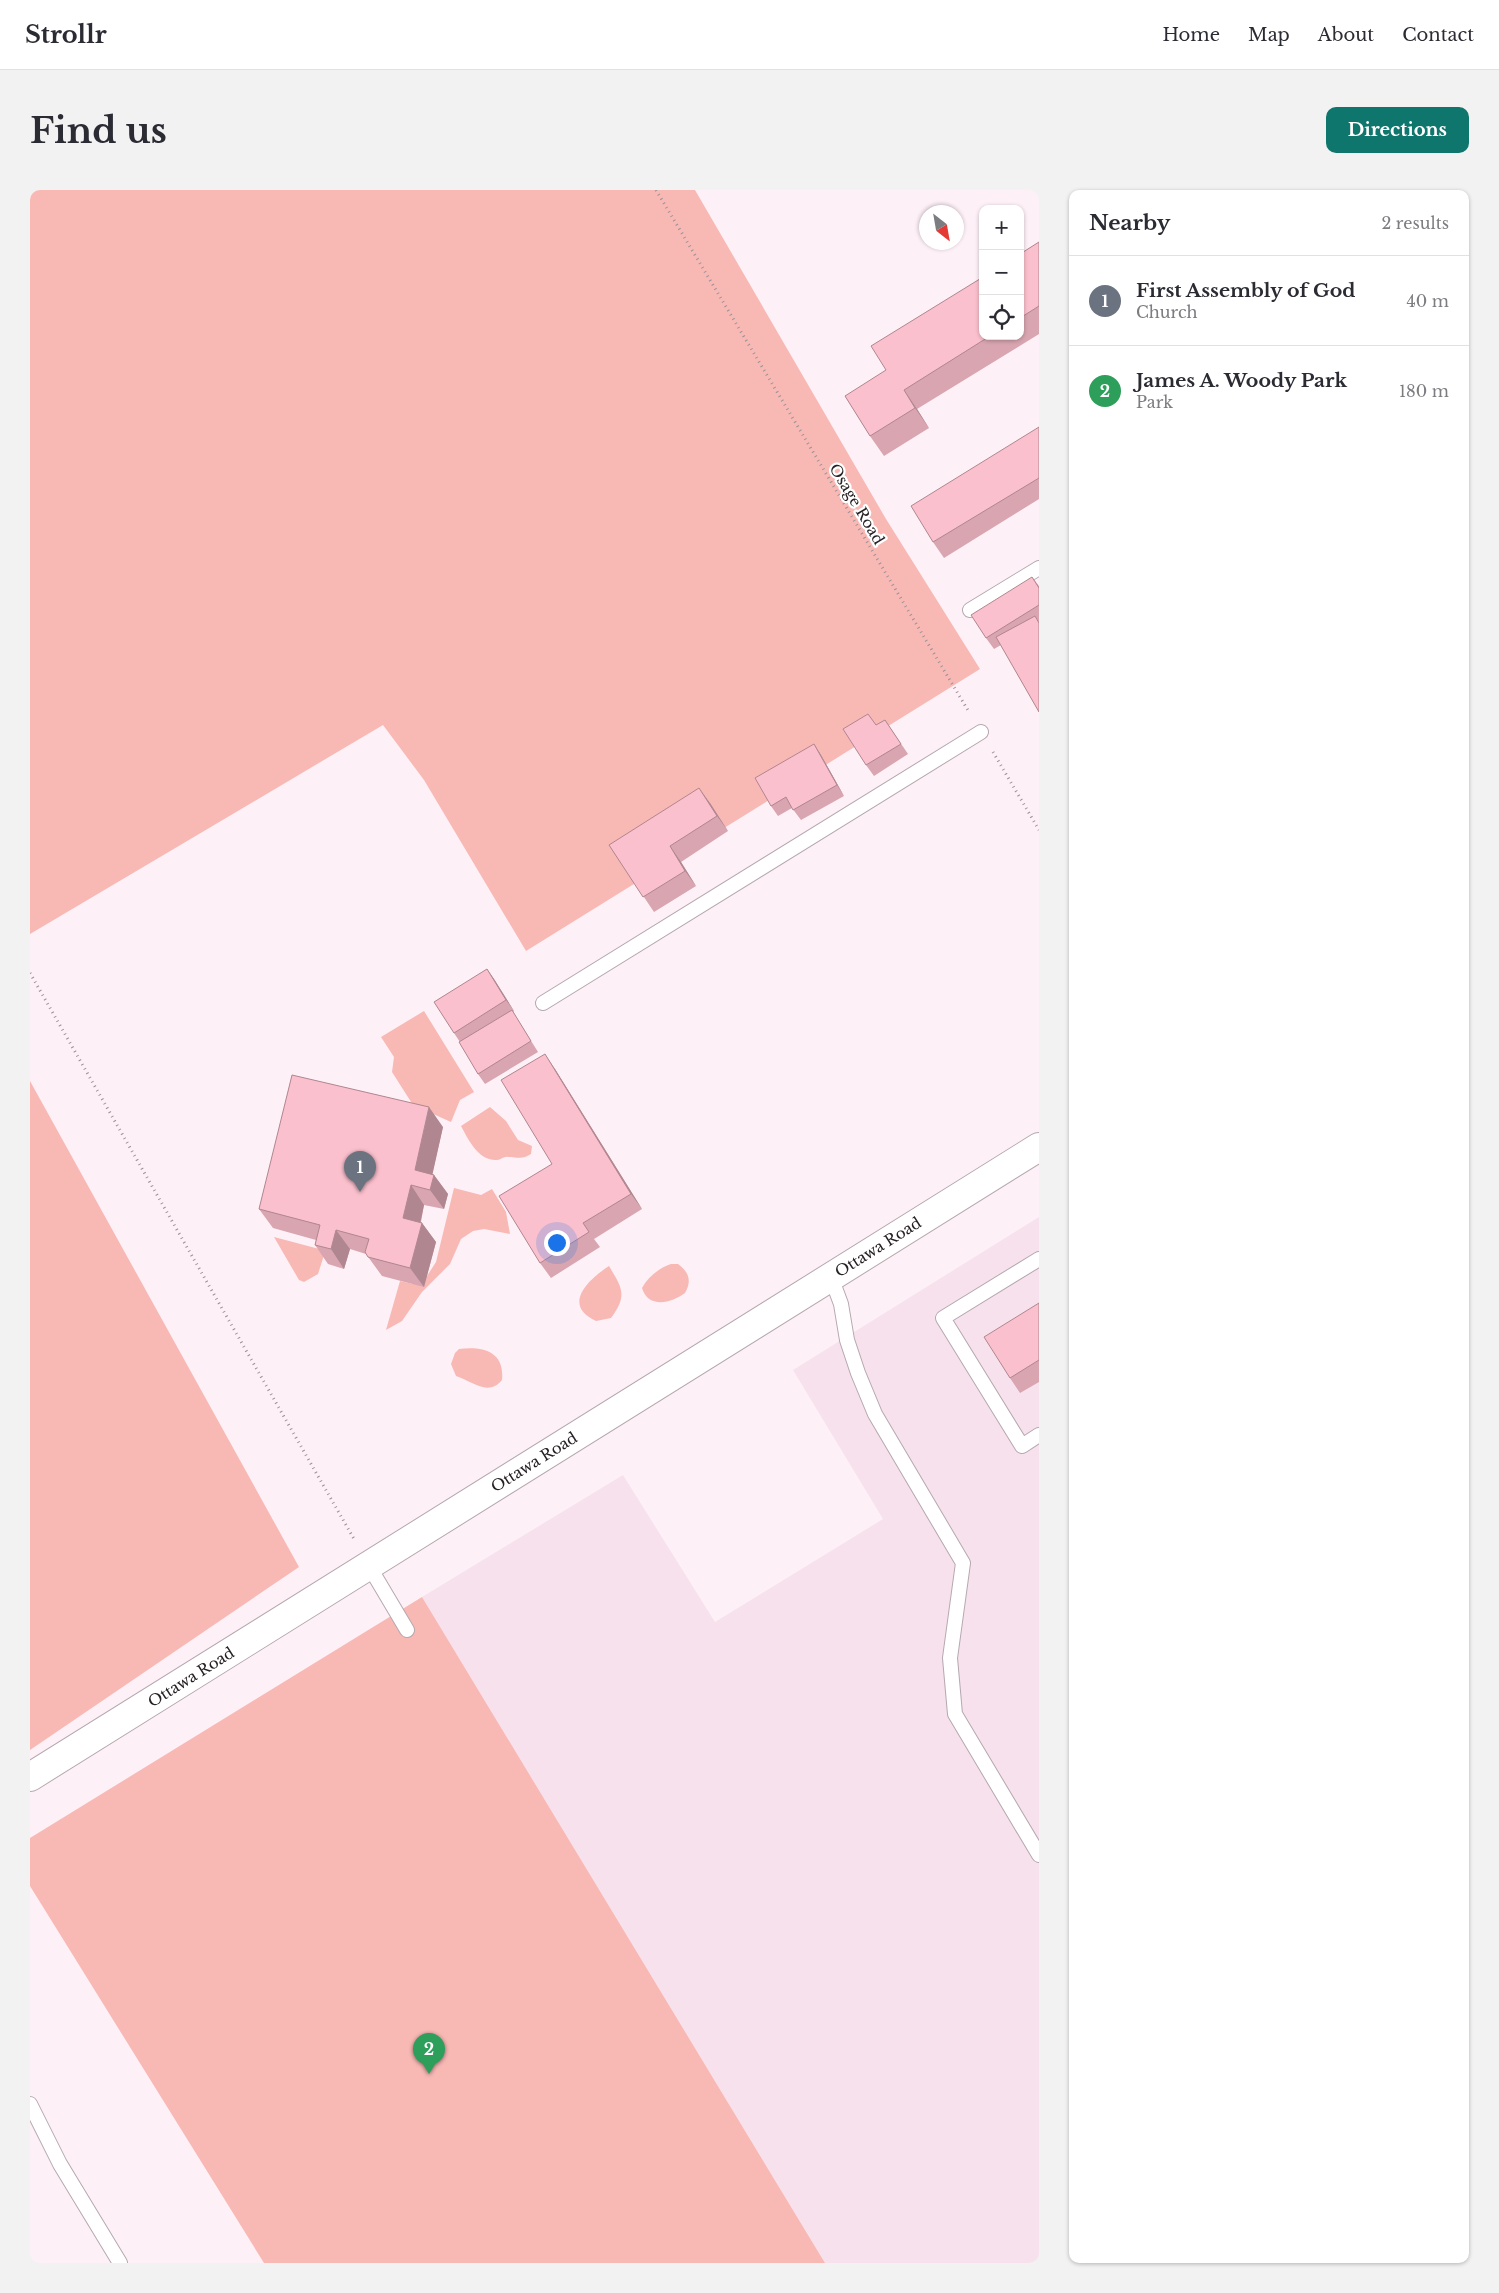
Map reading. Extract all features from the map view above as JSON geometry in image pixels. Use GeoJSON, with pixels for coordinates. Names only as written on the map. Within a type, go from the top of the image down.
{"type":"FeatureCollection","features":[{"type":"Feature","properties":{"kind":"street","name":"Ottawa Road"},"geometry":{"type":"LineString","coordinates":[[30,1777],[1039,1148]]}},
{"type":"Feature","properties":{"kind":"lane"},"geometry":{"type":"LineString","coordinates":[[970,610],[1039,568]]}},
{"type":"Feature","properties":{"kind":"lane"},"geometry":{"type":"LineString","coordinates":[[543,1003],[981,732]]}},
{"type":"Feature","properties":{"kind":"lane"},"geometry":{"type":"LineString","coordinates":[[1039,1259],[942,1318],[1022,1446],[1039,1435]]}},
{"type":"Feature","properties":{"kind":"lane"},"geometry":{"type":"LineString","coordinates":[[831,1277],[841,1304],[847,1340],[858,1374],[876,1414],[963,1563],[950,1658],[954,1714],[1039,1855]]}},
{"type":"Feature","properties":{"kind":"lane"},"geometry":{"type":"LineString","coordinates":[[369,1566],[408,1630]]}},
{"type":"Feature","properties":{"kind":"lane"},"geometry":{"type":"LineString","coordinates":[[30,2104],[60,2164],[120,2263]]}},
{"type":"Feature","properties":{"kind":"path","name":"Osage Road"},"geometry":{"type":"LineString","coordinates":[[656,190],[1039,830]]}},
{"type":"Feature","properties":{"kind":"path"},"geometry":{"type":"LineString","coordinates":[[30,974],[369,1566]]}},
{"type":"Feature","properties":{"kind":"shaded area"},"geometry":{"type":"Polygon","coordinates":[[[30,190],[695,190],[886,519],[980,669],[526,951],[424,780],[383,725],[30,934],[30,190]]]}},
{"type":"Feature","properties":{"kind":"shaded area"},"geometry":{"type":"Polygon","coordinates":[[[424,1011],[474,1092],[460,1100],[451,1122],[413,1105],[392,1072],[394,1057],[381,1037],[424,1011]]]}},
{"type":"Feature","properties":{"kind":"shaded area"},"geometry":{"type":"Polygon","coordinates":[[[30,1081],[299,1567],[30,1750],[30,1081]]]}},
{"type":"Feature","properties":{"kind":"shaded area"},"geometry":{"type":"Polygon","coordinates":[[[490,1107],[506,1121],[518,1140],[532,1146],[531,1154],[522,1158],[507,1157],[498,1160],[484,1157],[474,1148],[461,1126],[490,1107]]]}},
{"type":"Feature","properties":{"kind":"shaded area"},"geometry":{"type":"Polygon","coordinates":[[[454,1188],[481,1195],[492,1189],[506,1212],[510,1234],[484,1229],[473,1231],[461,1239],[450,1264],[422,1292],[402,1321],[386,1330],[400,1281],[413,1284],[427,1276],[436,1262],[454,1188]]]}},
{"type":"Feature","properties":{"kind":"shaded area"},"geometry":{"type":"Polygon","coordinates":[[[1039,1217],[1039,2260],[1034,2263],[825,2263],[422,1597],[623,1475],[715,1622],[883,1519],[793,1370],[1039,1217]]]}},
{"type":"Feature","properties":{"kind":"shaded area"},"geometry":{"type":"Polygon","coordinates":[[[274,1237],[323,1250],[325,1252],[318,1274],[304,1282],[299,1280],[274,1237]]]}},
{"type":"Feature","properties":{"kind":"shaded area"},"geometry":{"type":"Polygon","coordinates":[[[671,1264],[678,1264],[687,1274],[689,1281],[685,1293],[680,1297],[661,1302],[649,1299],[642,1288],[644,1284],[654,1273],[671,1264]]]}},
{"type":"Feature","properties":{"kind":"shaded area"},"geometry":{"type":"Polygon","coordinates":[[[609,1266],[620,1286],[620,1303],[611,1318],[596,1321],[586,1315],[580,1307],[579,1300],[587,1285],[609,1266]]]}},
{"type":"Feature","properties":{"kind":"shaded area"},"geometry":{"type":"Polygon","coordinates":[[[476,1348],[490,1352],[500,1362],[502,1380],[497,1385],[486,1388],[456,1376],[451,1364],[455,1353],[459,1349],[476,1348]]]}},
{"type":"Feature","properties":{"kind":"shaded area"},"geometry":{"type":"Polygon","coordinates":[[[422,1597],[825,2263],[264,2263],[30,1886],[30,1838],[422,1597]]]}},
{"type":"Feature","properties":{"kind":"building"},"geometry":{"type":"Polygon","coordinates":[[[1039,242],[1039,306],[1024,315],[1024,295],[1024,251],[1039,242]]]}},
{"type":"Feature","properties":{"kind":"building"},"geometry":{"type":"Polygon","coordinates":[[[979,279],[979,340],[984,340],[904,390],[915,408],[870,436],[845,396],[886,370],[871,346],[979,279]]]}},
{"type":"Feature","properties":{"kind":"building"},"geometry":{"type":"Polygon","coordinates":[[[1039,427],[1039,478],[933,542],[911,506],[1039,427]]]}},
{"type":"Feature","properties":{"kind":"building"},"geometry":{"type":"Polygon","coordinates":[[[1032,577],[1039,588],[1039,605],[986,638],[971,615],[1032,577]]]}},
{"type":"Feature","properties":{"kind":"building"},"geometry":{"type":"Polygon","coordinates":[[[1035,616],[1039,623],[1039,712],[996,637],[1035,616]]]}},
{"type":"Feature","properties":{"kind":"building"},"geometry":{"type":"Polygon","coordinates":[[[868,714],[876,725],[885,720],[901,744],[866,765],[843,729],[868,714]]]}},
{"type":"Feature","properties":{"kind":"building"},"geometry":{"type":"Polygon","coordinates":[[[814,744],[837,785],[793,810],[786,797],[771,806],[755,778],[814,744]]]}},
{"type":"Feature","properties":{"kind":"building"},"geometry":{"type":"Polygon","coordinates":[[[699,788],[717,816],[670,846],[685,871],[643,897],[609,845],[699,788]]]}},
{"type":"Feature","properties":{"kind":"building"},"geometry":{"type":"Polygon","coordinates":[[[487,969],[506,1000],[454,1033],[434,1002],[487,969]]]}},
{"type":"Feature","properties":{"kind":"building"},"geometry":{"type":"Polygon","coordinates":[[[512,1010],[531,1041],[478,1074],[459,1042],[512,1010]]]}},
{"type":"Feature","properties":{"kind":"building"},"geometry":{"type":"Polygon","coordinates":[[[545,1054],[631,1194],[583,1223],[589,1232],[540,1263],[499,1196],[552,1164],[501,1080],[545,1054]]]}},
{"type":"Feature","properties":{"kind":"building"},"geometry":{"type":"Polygon","coordinates":[[[292,1075],[429,1107],[415,1170],[434,1175],[430,1190],[411,1185],[403,1218],[422,1223],[410,1268],[368,1257],[365,1252],[369,1239],[336,1230],[331,1249],[315,1245],[320,1225],[259,1209],[292,1075]]]}},
{"type":"Feature","properties":{"kind":"building"},"geometry":{"type":"Polygon","coordinates":[[[1039,1303],[1039,1360],[1010,1378],[984,1337],[1039,1303]]]}},
{"type":"Feature","properties":{"kind":"place","name":"First Assembly of God"},"geometry":{"type":"Point","coordinates":[360,1192]}},
{"type":"Feature","properties":{"kind":"place","name":"James A. Woody Park"},"geometry":{"type":"Point","coordinates":[429,2074]}}]}
